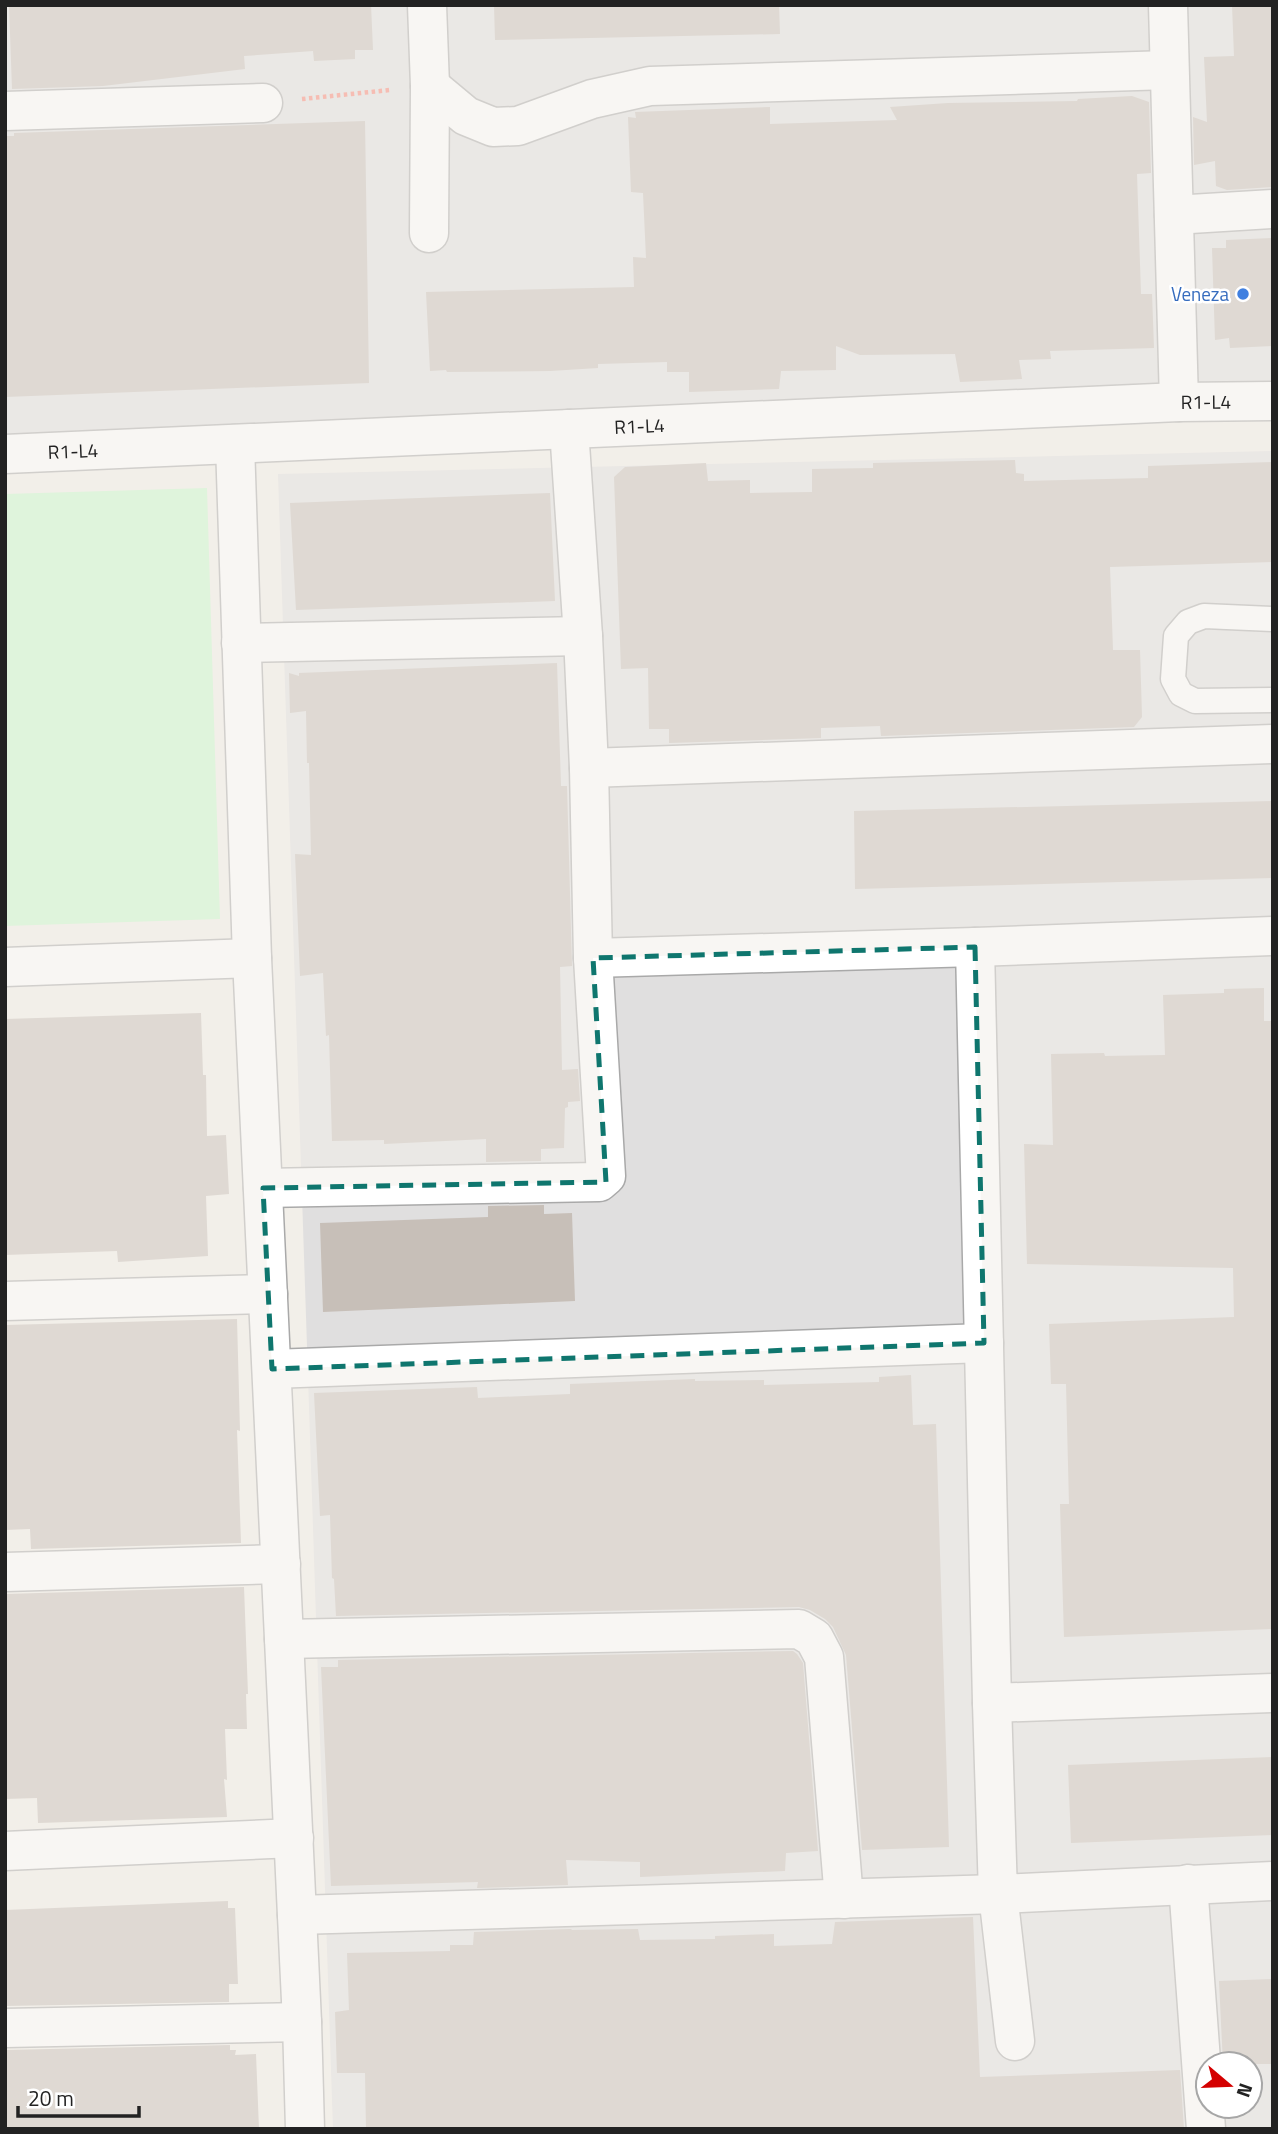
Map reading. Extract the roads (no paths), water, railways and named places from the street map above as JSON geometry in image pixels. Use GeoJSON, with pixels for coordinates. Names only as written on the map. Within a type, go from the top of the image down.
{"type":"FeatureCollection","features":[{"type":"Feature","properties":{"kind":"street"},"geometry":{"type":"LineString","coordinates":[[427,5],[430,86],[429,233]]}},
{"type":"Feature","properties":{"kind":"street"},"geometry":{"type":"LineString","coordinates":[[1168,5],[1180,402]]}},
{"type":"Feature","properties":{"kind":"street"},"geometry":{"type":"LineString","coordinates":[[430,86],[466,116],[493,127],[518,126],[592,99],[650,86],[1169,70]]}},
{"type":"Feature","properties":{"kind":"street"},"geometry":{"type":"LineString","coordinates":[[5,111],[263,103]]}},
{"type":"Feature","properties":{"kind":"street"},"geometry":{"type":"LineString","coordinates":[[1174,215],[1273,209]]}},
{"type":"Feature","properties":{"kind":"street","name":"R1-L4"},"geometry":{"type":"LineString","coordinates":[[5,454],[1180,402],[1273,401]]}},
{"type":"Feature","properties":{"kind":"street"},"geometry":{"type":"LineString","coordinates":[[263,1188],[598,1182],[606,1176],[593,958],[583,636],[569,429]]}},
{"type":"Feature","properties":{"kind":"street"},"geometry":{"type":"LineString","coordinates":[[235,444],[252,958],[294,1838],[304,2129]]}},
{"type":"Feature","properties":{"kind":"street"},"geometry":{"type":"LineString","coordinates":[[241,643],[583,636]]}},
{"type":"Feature","properties":{"kind":"street"},"geometry":{"type":"LineString","coordinates":[[589,768],[1273,744]]}},
{"type":"Feature","properties":{"kind":"street"},"geometry":{"type":"LineString","coordinates":[[593,958],[1273,936]]}},
{"type":"Feature","properties":{"kind":"street"},"geometry":{"type":"LineString","coordinates":[[975,947],[998,1894],[1015,2041]]}},
{"type":"Feature","properties":{"kind":"street"},"geometry":{"type":"LineString","coordinates":[[5,967],[252,958]]}},
{"type":"Feature","properties":{"kind":"street"},"geometry":{"type":"LineString","coordinates":[[5,1301],[268,1294]]}},
{"type":"Feature","properties":{"kind":"street"},"geometry":{"type":"LineString","coordinates":[[272,1368],[984,1343]]}},
{"type":"Feature","properties":{"kind":"street"},"geometry":{"type":"LineString","coordinates":[[5,1572],[281,1564]]}},
{"type":"Feature","properties":{"kind":"street"},"geometry":{"type":"LineString","coordinates":[[284,1640],[799,1629],[814,1638],[824,1657],[844,1899]]}},
{"type":"Feature","properties":{"kind":"street"},"geometry":{"type":"LineString","coordinates":[[992,1703],[1273,1693]]}},
{"type":"Feature","properties":{"kind":"street"},"geometry":{"type":"LineString","coordinates":[[5,1851],[294,1838]]}},
{"type":"Feature","properties":{"kind":"street"},"geometry":{"type":"LineString","coordinates":[[297,1914],[998,1894],[1273,1881]]}},
{"type":"Feature","properties":{"kind":"street"},"geometry":{"type":"LineString","coordinates":[[1188,1884],[1206,2129]]}},
{"type":"Feature","properties":{"kind":"street"},"geometry":{"type":"LineString","coordinates":[[5,2028],[302,2022]]}},
{"type":"Feature","properties":{"kind":"lane"},"geometry":{"type":"LineString","coordinates":[[1273,619],[1205,616],[1188,622],[1177,636],[1173,679],[1181,694],[1195,701],[1273,700]]}},
{"type":"Feature","properties":{"kind":"place","name":"Veneza"},"geometry":{"type":"Point","coordinates":[1243,294]}}]}
